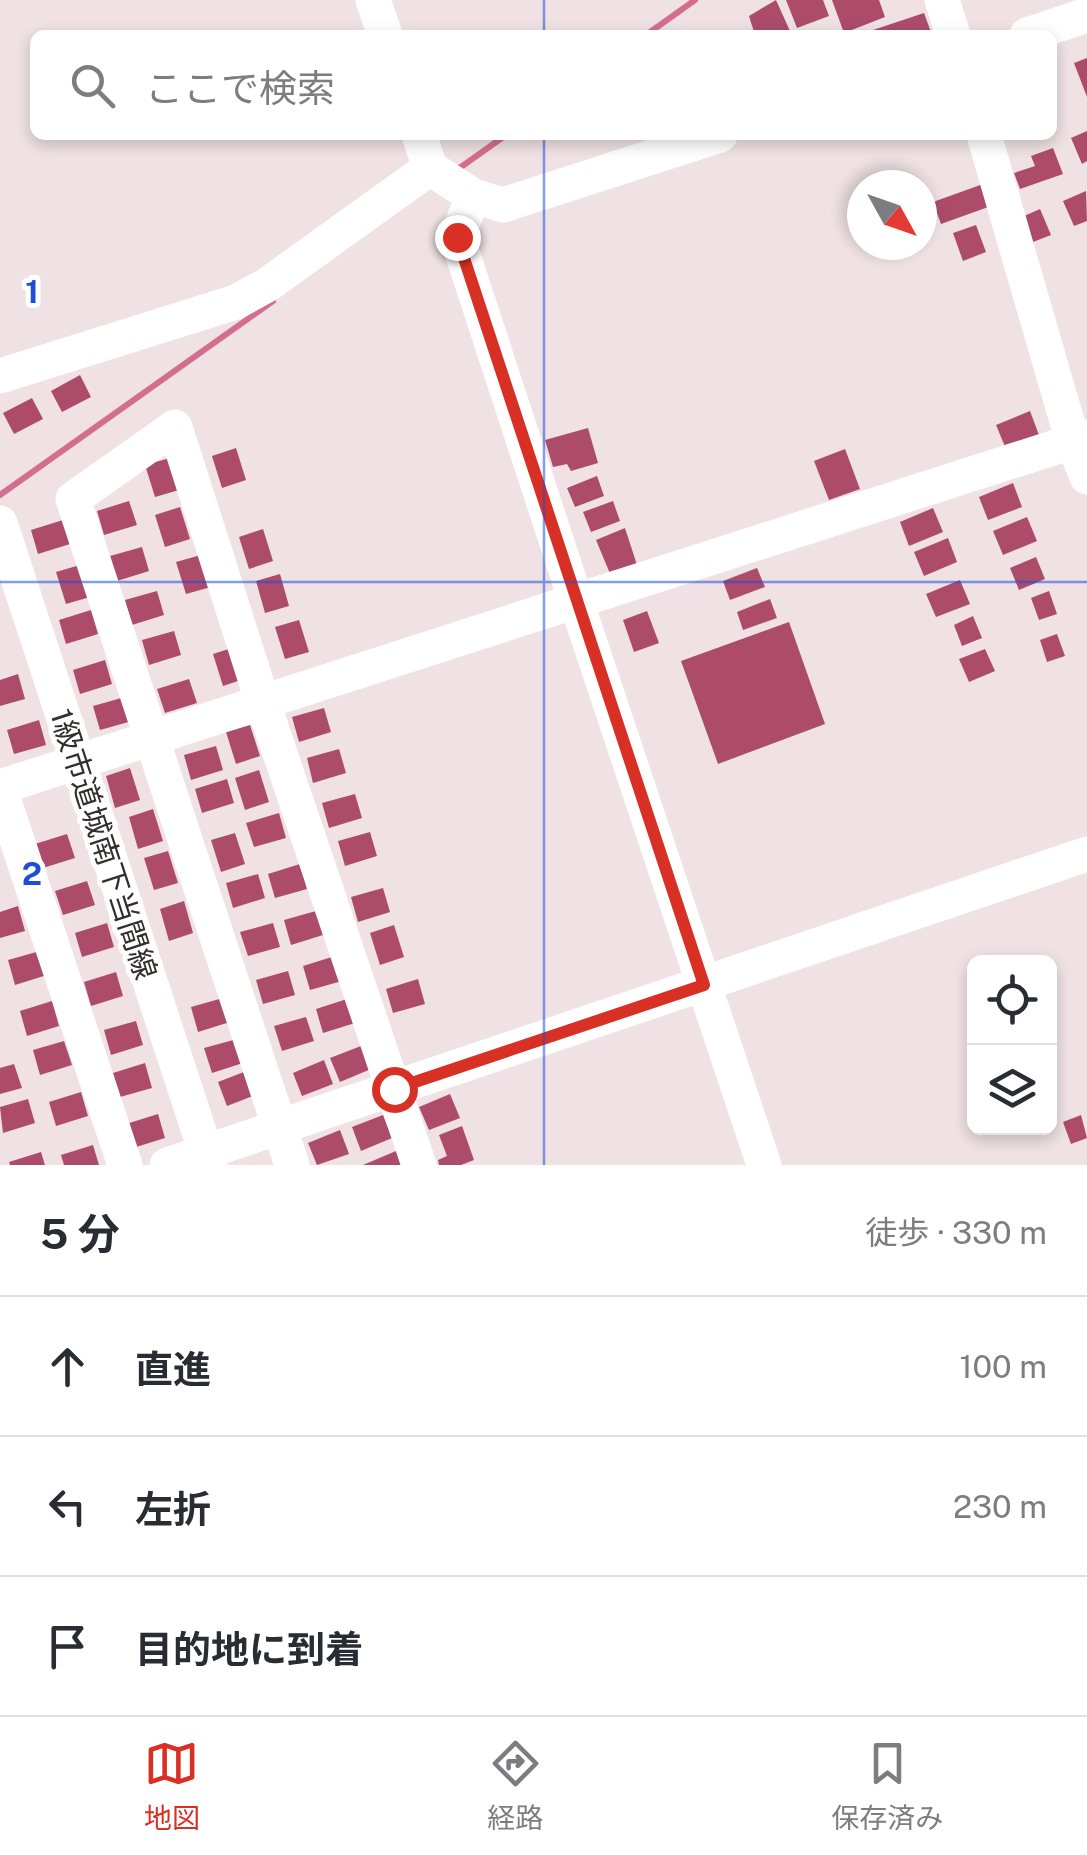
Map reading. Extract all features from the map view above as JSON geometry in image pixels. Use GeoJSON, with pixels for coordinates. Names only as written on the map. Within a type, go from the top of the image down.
{"type":"FeatureCollection","features":[{"type":"Feature","properties":{"kind":"street"},"geometry":{"type":"LineString","coordinates":[[373,0],[383,30]]}},
{"type":"Feature","properties":{"kind":"street"},"geometry":{"type":"LineString","coordinates":[[942,0],[951,30]]}},
{"type":"Feature","properties":{"kind":"street"},"geometry":{"type":"LineString","coordinates":[[1042,30],[1087,15]]}},
{"type":"Feature","properties":{"kind":"street"},"geometry":{"type":"LineString","coordinates":[[0,376],[236,302],[267,285],[424,151],[472,196],[503,206],[705,140]]}},
{"type":"Feature","properties":{"kind":"street"},"geometry":{"type":"LineString","coordinates":[[986,140],[1080,440],[1087,477]]}},
{"type":"Feature","properties":{"kind":"street"},"geometry":{"type":"LineString","coordinates":[[472,196],[457,237],[764,1165]]}},
{"type":"Feature","properties":{"kind":"street"},"geometry":{"type":"LineString","coordinates":[[292,1165],[73,499],[175,426],[262,700],[419,1165]]}},
{"type":"Feature","properties":{"kind":"street"},"geometry":{"type":"LineString","coordinates":[[126,1165],[0,788],[262,700],[1080,440]]}},
{"type":"Feature","properties":{"kind":"street","name":"1級市道城南下当間線"},"geometry":{"type":"LineString","coordinates":[[2,528],[208,1158]]}},
{"type":"Feature","properties":{"kind":"street"},"geometry":{"type":"LineString","coordinates":[[168,1165],[208,1158],[280,1127],[1087,854]]}},
{"type":"Feature","properties":{"kind":"building"},"geometry":{"type":"Polygon","coordinates":[[[776,0],[790,30],[753,30],[749,16],[776,0]]]}},
{"type":"Feature","properties":{"kind":"building"},"geometry":{"type":"Polygon","coordinates":[[[786,0],[823,0],[829,16],[797,28],[786,0]]]}},
{"type":"Feature","properties":{"kind":"building"},"geometry":{"type":"Polygon","coordinates":[[[832,0],[879,0],[885,17],[843,30],[832,0]]]}},
{"type":"Feature","properties":{"kind":"building"},"geometry":{"type":"Polygon","coordinates":[[[924,13],[930,30],[873,30],[924,13]]]}},
{"type":"Feature","properties":{"kind":"building"},"geometry":{"type":"Polygon","coordinates":[[[1087,58],[1087,97],[1074,63],[1087,58]]]}},
{"type":"Feature","properties":{"kind":"building"},"geometry":{"type":"Polygon","coordinates":[[[1087,131],[1087,161],[1082,164],[1071,138],[1087,131]]]}},
{"type":"Feature","properties":{"kind":"building"},"geometry":{"type":"Polygon","coordinates":[[[1053,148],[1063,174],[1020,189],[1014,173],[1035,166],[1031,156],[1053,148]]]}},
{"type":"Feature","properties":{"kind":"building"},"geometry":{"type":"Polygon","coordinates":[[[983,184],[991,206],[941,224],[937,201],[983,184]]]}},
{"type":"Feature","properties":{"kind":"building"},"geometry":{"type":"Polygon","coordinates":[[[1086,191],[1087,221],[1074,226],[1063,201],[1086,191]]]}},
{"type":"Feature","properties":{"kind":"building"},"geometry":{"type":"Polygon","coordinates":[[[1040,209],[1051,235],[1033,242],[1022,217],[1040,209]]]}},
{"type":"Feature","properties":{"kind":"building"},"geometry":{"type":"Polygon","coordinates":[[[976,225],[986,252],[963,261],[953,233],[976,225]]]}},
{"type":"Feature","properties":{"kind":"building"},"geometry":{"type":"Polygon","coordinates":[[[80,375],[91,397],[62,412],[51,391],[80,375]]]}},
{"type":"Feature","properties":{"kind":"building"},"geometry":{"type":"Polygon","coordinates":[[[32,398],[43,419],[14,434],[3,413],[32,398]]]}},
{"type":"Feature","properties":{"kind":"building"},"geometry":{"type":"Polygon","coordinates":[[[1030,411],[1039,435],[1006,449],[996,425],[1030,411]]]}},
{"type":"Feature","properties":{"kind":"building"},"geometry":{"type":"Polygon","coordinates":[[[588,428],[598,463],[571,471],[567,464],[553,467],[545,440],[588,428]]]}},
{"type":"Feature","properties":{"kind":"building"},"geometry":{"type":"Polygon","coordinates":[[[236,448],[246,480],[222,488],[212,456],[236,448]]]}},
{"type":"Feature","properties":{"kind":"building"},"geometry":{"type":"Polygon","coordinates":[[[845,449],[860,489],[829,500],[814,461],[845,449]]]}},
{"type":"Feature","properties":{"kind":"building"},"geometry":{"type":"Polygon","coordinates":[[[170,458],[179,490],[155,497],[145,465],[170,458]]]}},
{"type":"Feature","properties":{"kind":"building"},"geometry":{"type":"Polygon","coordinates":[[[597,476],[604,496],[575,507],[567,488],[597,476]]]}},
{"type":"Feature","properties":{"kind":"building"},"geometry":{"type":"Polygon","coordinates":[[[1013,483],[1022,507],[988,520],[979,497],[1013,483]]]}},
{"type":"Feature","properties":{"kind":"building"},"geometry":{"type":"Polygon","coordinates":[[[129,501],[137,525],[104,535],[97,511],[129,501]]]}},
{"type":"Feature","properties":{"kind":"building"},"geometry":{"type":"Polygon","coordinates":[[[613,501],[620,521],[591,532],[583,512],[613,501]]]}},
{"type":"Feature","properties":{"kind":"building"},"geometry":{"type":"Polygon","coordinates":[[[180,507],[190,539],[165,547],[155,515],[180,507]]]}},
{"type":"Feature","properties":{"kind":"building"},"geometry":{"type":"Polygon","coordinates":[[[933,508],[943,532],[909,546],[900,522],[933,508]]]}},
{"type":"Feature","properties":{"kind":"building"},"geometry":{"type":"Polygon","coordinates":[[[1027,517],[1037,541],[1003,555],[993,531],[1027,517]]]}},
{"type":"Feature","properties":{"kind":"building"},"geometry":{"type":"Polygon","coordinates":[[[63,520],[70,544],[38,554],[31,530],[63,520]]]}},
{"type":"Feature","properties":{"kind":"building"},"geometry":{"type":"Polygon","coordinates":[[[625,528],[637,565],[611,576],[596,540],[625,528]]]}},
{"type":"Feature","properties":{"kind":"building"},"geometry":{"type":"Polygon","coordinates":[[[263,529],[273,561],[249,569],[239,537],[263,529]]]}},
{"type":"Feature","properties":{"kind":"building"},"geometry":{"type":"Polygon","coordinates":[[[948,538],[957,562],[924,576],[914,552],[948,538]]]}},
{"type":"Feature","properties":{"kind":"building"},"geometry":{"type":"Polygon","coordinates":[[[142,547],[149,571],[117,581],[110,556],[142,547]]]}},
{"type":"Feature","properties":{"kind":"building"},"geometry":{"type":"Polygon","coordinates":[[[201,555],[211,587],[186,594],[176,562],[201,555]]]}},
{"type":"Feature","properties":{"kind":"building"},"geometry":{"type":"Polygon","coordinates":[[[1036,557],[1045,579],[1019,590],[1010,568],[1036,557]]]}},
{"type":"Feature","properties":{"kind":"building"},"geometry":{"type":"Polygon","coordinates":[[[80,565],[90,597],[66,604],[56,572],[80,565]]]}},
{"type":"Feature","properties":{"kind":"building"},"geometry":{"type":"Polygon","coordinates":[[[757,568],[765,587],[730,600],[723,581],[757,568]]]}},
{"type":"Feature","properties":{"kind":"building"},"geometry":{"type":"Polygon","coordinates":[[[280,574],[289,606],[265,613],[256,581],[280,574]]]}},
{"type":"Feature","properties":{"kind":"building"},"geometry":{"type":"Polygon","coordinates":[[[960,580],[970,604],[936,617],[926,594],[960,580]]]}},
{"type":"Feature","properties":{"kind":"building"},"geometry":{"type":"Polygon","coordinates":[[[157,591],[164,615],[132,625],[125,600],[157,591]]]}},
{"type":"Feature","properties":{"kind":"building"},"geometry":{"type":"Polygon","coordinates":[[[1049,591],[1057,614],[1039,620],[1031,598],[1049,591]]]}},
{"type":"Feature","properties":{"kind":"building"},"geometry":{"type":"Polygon","coordinates":[[[770,599],[777,618],[743,630],[737,612],[770,599]]]}},
{"type":"Feature","properties":{"kind":"building"},"geometry":{"type":"Polygon","coordinates":[[[91,610],[98,634],[66,644],[59,620],[91,610]]]}},
{"type":"Feature","properties":{"kind":"building"},"geometry":{"type":"Polygon","coordinates":[[[647,611],[659,643],[634,652],[623,620],[647,611]]]}},
{"type":"Feature","properties":{"kind":"building"},"geometry":{"type":"Polygon","coordinates":[[[973,616],[982,638],[962,646],[954,625],[973,616]]]}},
{"type":"Feature","properties":{"kind":"building"},"geometry":{"type":"Polygon","coordinates":[[[299,620],[309,652],[285,659],[275,627],[299,620]]]}},
{"type":"Feature","properties":{"kind":"building"},"geometry":{"type":"Polygon","coordinates":[[[789,622],[825,724],[718,764],[681,661],[789,622]]]}},
{"type":"Feature","properties":{"kind":"building"},"geometry":{"type":"Polygon","coordinates":[[[174,631],[181,655],[149,665],[142,640],[174,631]]]}},
{"type":"Feature","properties":{"kind":"building"},"geometry":{"type":"Polygon","coordinates":[[[1057,634],[1065,656],[1047,662],[1040,640],[1057,634]]]}},
{"type":"Feature","properties":{"kind":"building"},"geometry":{"type":"Polygon","coordinates":[[[238,646],[247,678],[223,686],[213,654],[238,646]]]}},
{"type":"Feature","properties":{"kind":"building"},"geometry":{"type":"Polygon","coordinates":[[[985,649],[995,671],[969,682],[959,659],[985,649]]]}},
{"type":"Feature","properties":{"kind":"building"},"geometry":{"type":"Polygon","coordinates":[[[105,660],[112,684],[80,694],[73,670],[105,660]]]}},
{"type":"Feature","properties":{"kind":"building"},"geometry":{"type":"Polygon","coordinates":[[[18,674],[25,699],[0,706],[0,680],[18,674]]]}},
{"type":"Feature","properties":{"kind":"building"},"geometry":{"type":"Polygon","coordinates":[[[189,679],[197,703],[165,713],[157,689],[189,679]]]}},
{"type":"Feature","properties":{"kind":"building"},"geometry":{"type":"Polygon","coordinates":[[[125,697],[132,721],[100,730],[93,706],[125,697]]]}},
{"type":"Feature","properties":{"kind":"building"},"geometry":{"type":"Polygon","coordinates":[[[324,708],[331,732],[299,742],[292,717],[324,708]]]}},
{"type":"Feature","properties":{"kind":"building"},"geometry":{"type":"Polygon","coordinates":[[[39,720],[46,745],[14,754],[7,730],[39,720]]]}},
{"type":"Feature","properties":{"kind":"building"},"geometry":{"type":"Polygon","coordinates":[[[250,725],[260,756],[236,764],[226,732],[250,725]]]}},
{"type":"Feature","properties":{"kind":"building"},"geometry":{"type":"Polygon","coordinates":[[[216,746],[223,770],[191,780],[184,755],[216,746]]]}},
{"type":"Feature","properties":{"kind":"building"},"geometry":{"type":"Polygon","coordinates":[[[339,749],[346,773],[313,783],[307,758],[339,749]]]}},
{"type":"Feature","properties":{"kind":"building"},"geometry":{"type":"Polygon","coordinates":[[[130,768],[140,800],[115,808],[106,776],[130,768]]]}},
{"type":"Feature","properties":{"kind":"building"},"geometry":{"type":"Polygon","coordinates":[[[259,770],[269,802],[245,810],[235,778],[259,770]]]}},
{"type":"Feature","properties":{"kind":"building"},"geometry":{"type":"Polygon","coordinates":[[[227,779],[234,803],[202,813],[195,789],[227,779]]]}},
{"type":"Feature","properties":{"kind":"building"},"geometry":{"type":"Polygon","coordinates":[[[355,794],[362,818],[329,828],[322,803],[355,794]]]}},
{"type":"Feature","properties":{"kind":"building"},"geometry":{"type":"Polygon","coordinates":[[[153,809],[163,841],[138,849],[129,817],[153,809]]]}},
{"type":"Feature","properties":{"kind":"building"},"geometry":{"type":"Polygon","coordinates":[[[279,813],[286,838],[254,847],[246,823],[279,813]]]}},
{"type":"Feature","properties":{"kind":"building"},"geometry":{"type":"Polygon","coordinates":[[[370,832],[377,856],[345,866],[338,841],[370,832]]]}},
{"type":"Feature","properties":{"kind":"building"},"geometry":{"type":"Polygon","coordinates":[[[235,833],[245,864],[221,872],[211,840],[235,833]]]}},
{"type":"Feature","properties":{"kind":"building"},"geometry":{"type":"Polygon","coordinates":[[[67,834],[75,858],[43,868],[35,844],[67,834]]]}},
{"type":"Feature","properties":{"kind":"building"},"geometry":{"type":"Polygon","coordinates":[[[168,851],[178,883],[154,890],[144,858],[168,851]]]}},
{"type":"Feature","properties":{"kind":"building"},"geometry":{"type":"Polygon","coordinates":[[[300,864],[307,889],[275,898],[268,874],[300,864]]]}},
{"type":"Feature","properties":{"kind":"building"},"geometry":{"type":"Polygon","coordinates":[[[258,874],[265,898],[233,908],[226,883],[258,874]]]}},
{"type":"Feature","properties":{"kind":"building"},"geometry":{"type":"Polygon","coordinates":[[[87,881],[95,905],[63,915],[55,891],[87,881]]]}},
{"type":"Feature","properties":{"kind":"building"},"geometry":{"type":"Polygon","coordinates":[[[383,888],[390,912],[358,922],[351,897],[383,888]]]}},
{"type":"Feature","properties":{"kind":"building"},"geometry":{"type":"Polygon","coordinates":[[[184,901],[193,933],[169,941],[160,909],[184,901]]]}},
{"type":"Feature","properties":{"kind":"building"},"geometry":{"type":"Polygon","coordinates":[[[18,906],[25,931],[0,938],[0,912],[18,906]]]}},
{"type":"Feature","properties":{"kind":"building"},"geometry":{"type":"Polygon","coordinates":[[[316,911],[323,935],[291,945],[284,920],[316,911]]]}},
{"type":"Feature","properties":{"kind":"building"},"geometry":{"type":"Polygon","coordinates":[[[107,923],[114,947],[82,957],[75,933],[107,923]]]}},
{"type":"Feature","properties":{"kind":"building"},"geometry":{"type":"Polygon","coordinates":[[[273,923],[280,947],[248,956],[240,932],[273,923]]]}},
{"type":"Feature","properties":{"kind":"building"},"geometry":{"type":"Polygon","coordinates":[[[394,925],[404,957],[380,965],[370,933],[394,925]]]}},
{"type":"Feature","properties":{"kind":"building"},"geometry":{"type":"Polygon","coordinates":[[[40,951],[47,975],[15,985],[8,960],[40,951]]]}},
{"type":"Feature","properties":{"kind":"building"},"geometry":{"type":"Polygon","coordinates":[[[335,956],[342,981],[310,990],[303,966],[335,956]]]}},
{"type":"Feature","properties":{"kind":"building"},"geometry":{"type":"Polygon","coordinates":[[[288,971],[295,995],[263,1004],[256,980],[288,971]]]}},
{"type":"Feature","properties":{"kind":"building"},"geometry":{"type":"Polygon","coordinates":[[[116,972],[123,996],[91,1006],[84,982],[116,972]]]}},
{"type":"Feature","properties":{"kind":"building"},"geometry":{"type":"Polygon","coordinates":[[[418,979],[425,1004],[393,1013],[386,989],[418,979]]]}},
{"type":"Feature","properties":{"kind":"building"},"geometry":{"type":"Polygon","coordinates":[[[223,998],[230,1022],[198,1032],[191,1007],[223,998]]]}},
{"type":"Feature","properties":{"kind":"building"},"geometry":{"type":"Polygon","coordinates":[[[347,999],[355,1023],[323,1033],[316,1009],[347,999]]]}},
{"type":"Feature","properties":{"kind":"building"},"geometry":{"type":"Polygon","coordinates":[[[52,1001],[59,1026],[27,1036],[20,1011],[52,1001]]]}},
{"type":"Feature","properties":{"kind":"building"},"geometry":{"type":"Polygon","coordinates":[[[306,1017],[314,1041],[282,1051],[274,1026],[306,1017]]]}},
{"type":"Feature","properties":{"kind":"building"},"geometry":{"type":"Polygon","coordinates":[[[136,1021],[143,1045],[111,1055],[104,1030],[136,1021]]]}},
{"type":"Feature","properties":{"kind":"building"},"geometry":{"type":"Polygon","coordinates":[[[237,1039],[243,1063],[212,1073],[204,1048],[237,1039]]]}},
{"type":"Feature","properties":{"kind":"building"},"geometry":{"type":"Polygon","coordinates":[[[64,1041],[72,1065],[40,1075],[33,1050],[64,1041]]]}},
{"type":"Feature","properties":{"kind":"building"},"geometry":{"type":"Polygon","coordinates":[[[361,1046],[371,1069],[340,1082],[330,1058],[361,1046]]]}},
{"type":"Feature","properties":{"kind":"building"},"geometry":{"type":"Polygon","coordinates":[[[324,1060],[333,1084],[302,1096],[293,1073],[324,1060]]]}},
{"type":"Feature","properties":{"kind":"building"},"geometry":{"type":"Polygon","coordinates":[[[145,1063],[152,1088],[120,1097],[113,1073],[145,1063]]]}},
{"type":"Feature","properties":{"kind":"building"},"geometry":{"type":"Polygon","coordinates":[[[14,1064],[22,1088],[0,1094],[0,1068],[14,1064]]]}},
{"type":"Feature","properties":{"kind":"building"},"geometry":{"type":"Polygon","coordinates":[[[249,1070],[258,1094],[227,1106],[218,1082],[249,1070]]]}},
{"type":"Feature","properties":{"kind":"building"},"geometry":{"type":"Polygon","coordinates":[[[81,1092],[88,1116],[56,1126],[49,1102],[81,1092]]]}},
{"type":"Feature","properties":{"kind":"building"},"geometry":{"type":"Polygon","coordinates":[[[450,1094],[460,1118],[429,1130],[419,1107],[450,1094]]]}},
{"type":"Feature","properties":{"kind":"building"},"geometry":{"type":"Polygon","coordinates":[[[28,1099],[35,1123],[3,1133],[0,1107],[28,1099]]]}},
{"type":"Feature","properties":{"kind":"building"},"geometry":{"type":"Polygon","coordinates":[[[158,1114],[165,1138],[133,1148],[126,1124],[158,1114]]]}},
{"type":"Feature","properties":{"kind":"building"},"geometry":{"type":"Polygon","coordinates":[[[383,1115],[392,1138],[361,1151],[352,1127],[383,1115]]]}},
{"type":"Feature","properties":{"kind":"building"},"geometry":{"type":"Polygon","coordinates":[[[1081,1115],[1087,1138],[1071,1144],[1063,1122],[1081,1115]]]}},
{"type":"Feature","properties":{"kind":"building"},"geometry":{"type":"Polygon","coordinates":[[[462,1126],[474,1160],[461,1165],[439,1165],[438,1160],[447,1156],[439,1135],[462,1126]]]}},
{"type":"Feature","properties":{"kind":"building"},"geometry":{"type":"Polygon","coordinates":[[[340,1130],[349,1154],[317,1165],[308,1143],[340,1130]]]}},
{"type":"Feature","properties":{"kind":"building"},"geometry":{"type":"Polygon","coordinates":[[[93,1145],[99,1165],[64,1165],[61,1155],[93,1145]]]}},
{"type":"Feature","properties":{"kind":"building"},"geometry":{"type":"Polygon","coordinates":[[[396,1151],[401,1165],[363,1165],[396,1151]]]}},
{"type":"Feature","properties":{"kind":"building"},"geometry":{"type":"Polygon","coordinates":[[[41,1152],[45,1165],[10,1165],[9,1162],[41,1152]]]}},
{"type":"Feature","properties":{"kind":"waterway"},"geometry":{"type":"LineString","coordinates":[[653,30],[695,0]]}},
{"type":"Feature","properties":{"kind":"waterway"},"geometry":{"type":"LineString","coordinates":[[454,172],[499,140]]}},
{"type":"Feature","properties":{"kind":"waterway"},"geometry":{"type":"LineString","coordinates":[[0,495],[273,301]]}},
{"type":"Feature","properties":{"kind":"route"},"geometry":{"type":"LineString","coordinates":[[394,1089],[704,985],[457,237]]}}]}
